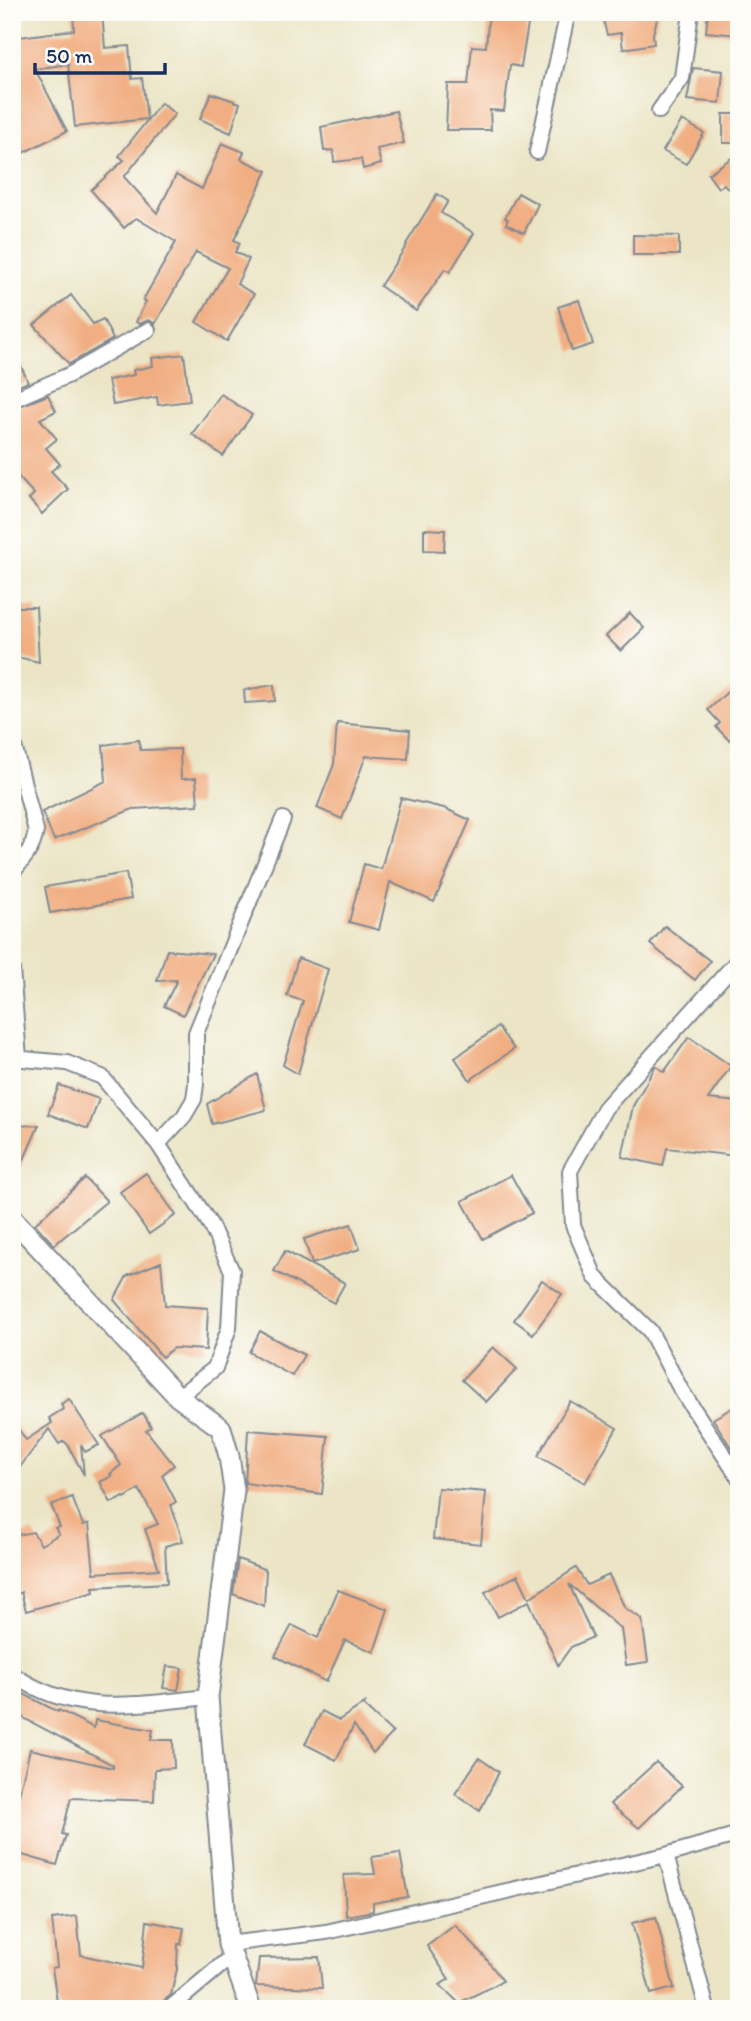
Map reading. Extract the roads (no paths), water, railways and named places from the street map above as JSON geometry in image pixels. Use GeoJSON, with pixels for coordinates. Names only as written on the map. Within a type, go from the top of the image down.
{"type":"FeatureCollection","features":[{"type":"Feature","properties":{"kind":"street"},"geometry":{"type":"LineString","coordinates":[[537,152],[568,12]]}},
{"type":"Feature","properties":{"kind":"street"},"geometry":{"type":"LineString","coordinates":[[659,111],[682,78],[691,12]]}},
{"type":"Feature","properties":{"kind":"street"},"geometry":{"type":"LineString","coordinates":[[12,400],[69,375],[148,330]]}},
{"type":"Feature","properties":{"kind":"street"},"geometry":{"type":"LineString","coordinates":[[12,738],[37,831],[34,845],[12,873]]}},
{"type":"Feature","properties":{"kind":"street"},"geometry":{"type":"LineString","coordinates":[[158,1143],[184,1116],[194,1099],[197,1084],[195,1033],[283,819]]}},
{"type":"Feature","properties":{"kind":"street"},"geometry":{"type":"LineString","coordinates":[[739,959],[605,1108],[570,1171],[573,1226],[595,1277],[650,1331],[681,1390],[739,1478]]}},
{"type":"Feature","properties":{"kind":"street"},"geometry":{"type":"LineString","coordinates":[[12,969],[16,1058],[67,1063],[102,1077],[158,1143],[210,1224],[232,1271],[229,1328],[215,1368],[178,1397]]}},
{"type":"Feature","properties":{"kind":"street"},"geometry":{"type":"LineString","coordinates":[[16,1227],[178,1397],[221,1428],[234,1490],[208,1697],[230,1950],[251,2009]]}},
{"type":"Feature","properties":{"kind":"street"},"geometry":{"type":"LineString","coordinates":[[12,1674],[42,1692],[89,1705],[208,1697]]}},
{"type":"Feature","properties":{"kind":"street"},"geometry":{"type":"LineString","coordinates":[[169,2009],[230,1950],[326,1932],[666,1855],[739,1834]]}},
{"type":"Feature","properties":{"kind":"street"},"geometry":{"type":"LineString","coordinates":[[666,1855],[707,2009]]}}]}
